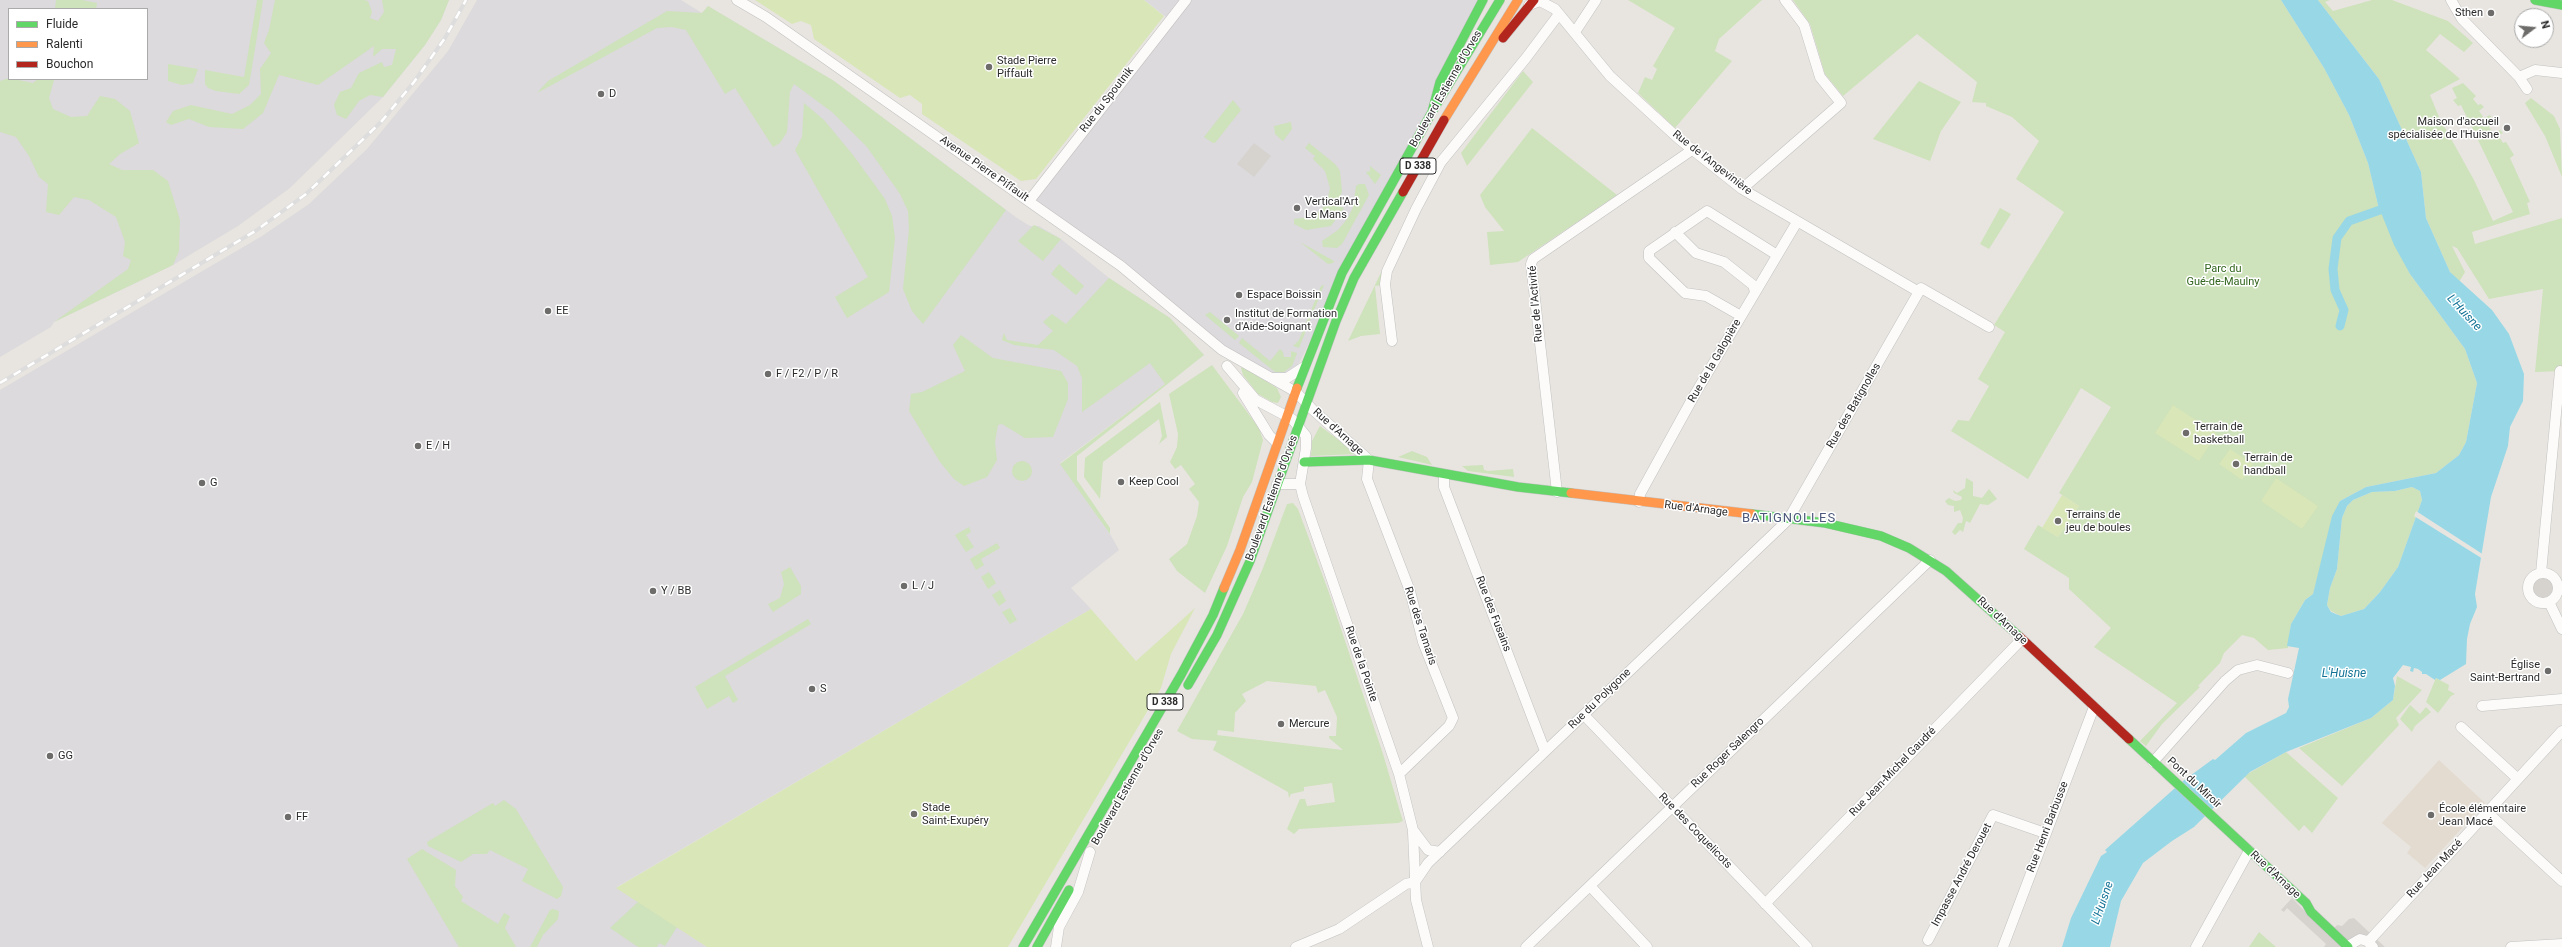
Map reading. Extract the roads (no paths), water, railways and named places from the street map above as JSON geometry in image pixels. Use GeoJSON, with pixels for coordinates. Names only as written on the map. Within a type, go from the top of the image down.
{"type":"FeatureCollection","features":[{"type":"Feature","properties":{"kind":"main road"},"geometry":{"type":"LineString","coordinates":[[1432,112],[1440,82],[1483,0]]}},
{"type":"Feature","properties":{"kind":"main road","name":"Boulevard Estienne d'Orves"},"geometry":{"type":"LineString","coordinates":[[1296,392],[1342,273],[1432,112],[1500,0]]}},
{"type":"Feature","properties":{"kind":"main road","name":"Boulevard Estienne d'Orves"},"geometry":{"type":"LineString","coordinates":[[1307,404],[1334,327],[1354,278],[1444,120],[1494,36],[1518,0]]}},
{"type":"Feature","properties":{"kind":"main road"},"geometry":{"type":"LineString","coordinates":[[2535,0],[2562,5]]}},
{"type":"Feature","properties":{"kind":"main road"},"geometry":{"type":"LineString","coordinates":[[1454,105],[1531,2]]}},
{"type":"Feature","properties":{"kind":"main road","name":"Boulevard Estienne d'Orves"},"geometry":{"type":"LineString","coordinates":[[1023,947],[1204,632],[1229,580],[1277,443],[1294,420]]}},
{"type":"Feature","properties":{"kind":"main road","name":"Boulevard Estienne d'Orves"},"geometry":{"type":"LineString","coordinates":[[1183,692],[1217,635],[1250,561],[1277,484],[1294,420]]}},
{"type":"Feature","properties":{"kind":"main road","name":"Rue d'Arnage"},"geometry":{"type":"LineString","coordinates":[[1304,462],[1369,460],[1444,476],[1557,492],[1788,520],[1825,523],[1881,536],[1930,560],[1952,575],[2155,763]]}},
{"type":"Feature","properties":{"kind":"main road","name":"Pont du Miroir"},"geometry":{"type":"LineString","coordinates":[[2155,763],[2216,820]]}},
{"type":"Feature","properties":{"kind":"main road","name":"Rue d'Arnage"},"geometry":{"type":"LineString","coordinates":[[2216,820],[2306,903],[2311,912],[2333,932]]}},
{"type":"Feature","properties":{"kind":"main road","name":"Boulevard Estienne d'Orves"},"geometry":{"type":"LineString","coordinates":[[1037,947],[1092,849]]}},
{"type":"Feature","properties":{"kind":"street","name":"Avenue Pierre Piffault"},"geometry":{"type":"LineString","coordinates":[[737,0],[766,17],[1121,266],[1222,350],[1258,372],[1296,392],[1307,404]]}},
{"type":"Feature","properties":{"kind":"street","name":"Rue du Spoutnik"},"geometry":{"type":"LineString","coordinates":[[1029,201],[1186,0]]}},
{"type":"Feature","properties":{"kind":"street"},"geometry":{"type":"LineString","coordinates":[[1575,32],[1596,0]]}},
{"type":"Feature","properties":{"kind":"street"},"geometry":{"type":"LineString","coordinates":[[1742,189],[1841,103],[1820,77],[1804,25],[1785,0]]}},
{"type":"Feature","properties":{"kind":"street"},"geometry":{"type":"LineString","coordinates":[[2451,0],[2462,19],[2519,77],[2527,89]]}},
{"type":"Feature","properties":{"kind":"street","name":"Rue de l'Angevinière"},"geometry":{"type":"LineString","coordinates":[[1531,2],[1540,1],[1555,8],[1610,76],[1692,150],[1742,189],[1797,222],[1920,290]]}},
{"type":"Feature","properties":{"kind":"street"},"geometry":{"type":"LineString","coordinates":[[1392,341],[1385,284],[1387,271],[1416,209],[1444,157],[1526,58],[1555,8]]}},
{"type":"Feature","properties":{"kind":"street"},"geometry":{"type":"LineString","coordinates":[[2519,77],[2535,70],[2562,73]]}},
{"type":"Feature","properties":{"kind":"street","name":"Rue de l'Activité"},"geometry":{"type":"LineString","coordinates":[[1557,492],[1531,264],[1533,259],[1692,150]]}},
{"type":"Feature","properties":{"kind":"street"},"geometry":{"type":"LineString","coordinates":[[1741,316],[1706,296],[1685,293],[1649,258],[1648,254],[1651,247],[1707,211],[1777,255]]}},
{"type":"Feature","properties":{"kind":"street","name":"Rue de la Galopière"},"geometry":{"type":"LineString","coordinates":[[1639,502],[1648,481],[1741,316],[1797,222]]}},
{"type":"Feature","properties":{"kind":"street"},"geometry":{"type":"LineString","coordinates":[[1675,232],[1696,253],[1724,262],[1753,285],[1755,292]]}},
{"type":"Feature","properties":{"kind":"street"},"geometry":{"type":"LineString","coordinates":[[1920,290],[1989,327]]}},
{"type":"Feature","properties":{"kind":"street","name":"Rue des Batignolles"},"geometry":{"type":"LineString","coordinates":[[1788,520],[1920,290]]}},
{"type":"Feature","properties":{"kind":"street"},"geometry":{"type":"LineString","coordinates":[[1222,350],[1227,366],[1269,435],[1277,443]]}},
{"type":"Feature","properties":{"kind":"street"},"geometry":{"type":"LineString","coordinates":[[1227,366],[1256,400],[1266,407],[1294,420]]}},
{"type":"Feature","properties":{"kind":"street"},"geometry":{"type":"LineString","coordinates":[[1258,372],[1282,379],[1299,372],[1305,366]]}},
{"type":"Feature","properties":{"kind":"street"},"geometry":{"type":"LineString","coordinates":[[2541,573],[2560,371]]}},
{"type":"Feature","properties":{"kind":"street","name":"Boulevard Estienne d'Orves"},"geometry":{"type":"LineString","coordinates":[[1294,420],[1296,392]]}},
{"type":"Feature","properties":{"kind":"street","name":"Boulevard Estienne d'Orves"},"geometry":{"type":"LineString","coordinates":[[1294,420],[1307,404]]}},
{"type":"Feature","properties":{"kind":"street","name":"Rue d'Arnage"},"geometry":{"type":"LineString","coordinates":[[1307,404],[1369,460]]}},
{"type":"Feature","properties":{"kind":"street","name":"Rue d'Arnage"},"geometry":{"type":"LineString","coordinates":[[1294,420],[1307,439],[1304,462]]}},
{"type":"Feature","properties":{"kind":"street","name":"Rue des Tamaris"},"geometry":{"type":"LineString","coordinates":[[1369,460],[1367,479],[1410,591],[1423,642],[1453,720],[1449,726],[1399,774]]}},
{"type":"Feature","properties":{"kind":"street","name":"Rue de la Pointe"},"geometry":{"type":"LineString","coordinates":[[1304,462],[1300,484],[1399,774],[1413,830],[1428,850],[1440,852]]}},
{"type":"Feature","properties":{"kind":"street","name":"Rue des Fusains"},"geometry":{"type":"LineString","coordinates":[[1444,476],[1444,487],[1545,751]]}},
{"type":"Feature","properties":{"kind":"street"},"geometry":{"type":"LineString","coordinates":[[1277,484],[1300,484]]}},
{"type":"Feature","properties":{"kind":"street","name":"Rue du Polygone"},"geometry":{"type":"LineString","coordinates":[[1415,882],[1428,864],[1440,852],[1788,520]]}},
{"type":"Feature","properties":{"kind":"street","name":"Rue Roger Salengro"},"geometry":{"type":"LineString","coordinates":[[1526,947],[1930,560]]}},
{"type":"Feature","properties":{"kind":"street"},"geometry":{"type":"LineString","coordinates":[[2541,573],[2552,575],[2560,583],[2556,596],[2549,602],[2535,601],[2529,592],[2531,578],[2541,573]]}},
{"type":"Feature","properties":{"kind":"street"},"geometry":{"type":"LineString","coordinates":[[2549,602],[2562,629]]}},
{"type":"Feature","properties":{"kind":"street","name":"Rue Jean-Michel Gaudré"},"geometry":{"type":"LineString","coordinates":[[1765,904],[2022,640]]}},
{"type":"Feature","properties":{"kind":"street"},"geometry":{"type":"LineString","coordinates":[[2155,763],[2214,693],[2238,670],[2257,665],[2288,673]]}},
{"type":"Feature","properties":{"kind":"street"},"geometry":{"type":"LineString","coordinates":[[2482,706],[2562,699]]}},
{"type":"Feature","properties":{"kind":"street","name":"Rue Henri Barbusse"},"geometry":{"type":"LineString","coordinates":[[2003,947],[2094,707]]}},
{"type":"Feature","properties":{"kind":"street","name":"Rue des Coquelicots"},"geometry":{"type":"LineString","coordinates":[[1584,715],[1807,947]]}},
{"type":"Feature","properties":{"kind":"street"},"geometry":{"type":"LineString","coordinates":[[2461,727],[2518,779]]}},
{"type":"Feature","properties":{"kind":"street","name":"Rue Jean Macé"},"geometry":{"type":"LineString","coordinates":[[2372,942],[2487,812],[2562,731]]}},
{"type":"Feature","properties":{"kind":"street"},"geometry":{"type":"LineString","coordinates":[[2487,812],[2562,880]]}},
{"type":"Feature","properties":{"kind":"street","name":"Impasse André Derouet"},"geometry":{"type":"LineString","coordinates":[[1928,940],[1993,815],[2045,834]]}},
{"type":"Feature","properties":{"kind":"street"},"geometry":{"type":"LineString","coordinates":[[1413,830],[1415,882],[1419,917],[1428,947]]}},
{"type":"Feature","properties":{"kind":"street"},"geometry":{"type":"LineString","coordinates":[[1056,947],[1059,926],[1078,892],[1092,849]]}},
{"type":"Feature","properties":{"kind":"street"},"geometry":{"type":"LineString","coordinates":[[2196,947],[2249,851]]}},
{"type":"Feature","properties":{"kind":"street"},"geometry":{"type":"LineString","coordinates":[[1296,947],[1338,929],[1406,884],[1415,882]]}},
{"type":"Feature","properties":{"kind":"street"},"geometry":{"type":"LineString","coordinates":[[1590,886],[1647,947]]}},
{"type":"Feature","properties":{"kind":"street","name":"Rue d'Arnage"},"geometry":{"type":"LineString","coordinates":[[2333,932],[2350,945],[2360,939],[2372,942]]}},
{"type":"Feature","properties":{"kind":"street"},"geometry":{"type":"LineString","coordinates":[[2511,947],[2562,944]]}},
{"type":"Feature","properties":{"kind":"water","name":"L'Huisne"},"geometry":{"type":"Polygon","coordinates":[[[2281,0],[2318,0],[2379,79],[2421,172],[2426,218],[2450,272],[2492,310],[2509,334],[2524,374],[2523,401],[2510,427],[2508,446],[2491,497],[2475,594],[2477,607],[2470,624],[2467,639],[2466,664],[2440,680],[2436,678],[2435,680],[2426,674],[2422,674],[2422,672],[2418,669],[2414,668],[2413,672],[2410,671],[2411,667],[2403,665],[2393,678],[2395,686],[2393,700],[2371,718],[2286,752],[2250,772],[2194,827],[2172,841],[2143,863],[2121,901],[2110,947],[2062,947],[2071,918],[2101,856],[2107,852],[2105,850],[2183,781],[2213,759],[2215,760],[2246,733],[2286,713],[2289,707],[2288,699],[2299,648],[2287,646],[2291,624],[2305,600],[2313,594],[2332,516],[2340,501],[2366,487],[2436,473],[2459,455],[2466,442],[2477,383],[2465,349],[2410,274],[2394,245],[2378,205],[2368,163],[2349,115],[2324,68],[2281,0]],[[2412,487],[2395,491],[2372,492],[2353,500],[2347,506],[2342,518],[2337,569],[2330,588],[2327,605],[2331,612],[2341,616],[2364,609],[2380,592],[2398,567],[2422,500],[2420,491],[2412,487]]]}},
{"type":"Feature","properties":{"kind":"waterway"},"geometry":{"type":"LineString","coordinates":[[2340,326],[2344,310],[2335,290],[2333,269],[2337,238],[2349,221],[2380,210]]}},
{"type":"Feature","properties":{"kind":"railway"},"geometry":{"type":"LineString","coordinates":[[0,383],[257,230],[306,194],[381,122],[414,82],[445,38],[466,0]]}},
{"type":"Feature","properties":{"kind":"place","name":"Sthen"},"geometry":{"type":"Point","coordinates":[2491,13]}},
{"type":"Feature","properties":{"kind":"place","name":"Stade Pierre Piffault"},"geometry":{"type":"Point","coordinates":[989,67]}},
{"type":"Feature","properties":{"kind":"place","name":"D"},"geometry":{"type":"Point","coordinates":[601,94]}},
{"type":"Feature","properties":{"kind":"place","name":"Maison d'accueil spécialisée de l'Huisne"},"geometry":{"type":"Point","coordinates":[2507,128]}},
{"type":"Feature","properties":{"kind":"place","name":"Vertical'Art Le Mans"},"geometry":{"type":"Point","coordinates":[1297,208]}},
{"type":"Feature","properties":{"kind":"place","name":"Espace Boissin"},"geometry":{"type":"Point","coordinates":[1239,295]}},
{"type":"Feature","properties":{"kind":"place","name":"EE"},"geometry":{"type":"Point","coordinates":[548,311]}},
{"type":"Feature","properties":{"kind":"place","name":"Institut de Formation d'Aide-Soignant"},"geometry":{"type":"Point","coordinates":[1227,320]}},
{"type":"Feature","properties":{"kind":"place","name":"F / F2 / P / R"},"geometry":{"type":"Point","coordinates":[768,374]}},
{"type":"Feature","properties":{"kind":"place","name":"Terrain de basketball"},"geometry":{"type":"Point","coordinates":[2186,433]}},
{"type":"Feature","properties":{"kind":"place","name":"E / H"},"geometry":{"type":"Point","coordinates":[418,446]}},
{"type":"Feature","properties":{"kind":"place","name":"Terrain de handball"},"geometry":{"type":"Point","coordinates":[2236,464]}},
{"type":"Feature","properties":{"kind":"place","name":"Keep Cool"},"geometry":{"type":"Point","coordinates":[1121,482]}},
{"type":"Feature","properties":{"kind":"place","name":"G"},"geometry":{"type":"Point","coordinates":[202,483]}},
{"type":"Feature","properties":{"kind":"place","name":"Terrains de jeu de boules"},"geometry":{"type":"Point","coordinates":[2058,521]}},
{"type":"Feature","properties":{"kind":"place","name":"L / J"},"geometry":{"type":"Point","coordinates":[904,586]}},
{"type":"Feature","properties":{"kind":"place","name":"Y / BB"},"geometry":{"type":"Point","coordinates":[653,591]}},
{"type":"Feature","properties":{"kind":"place","name":"Église Saint-Bertrand"},"geometry":{"type":"Point","coordinates":[2548,671]}},
{"type":"Feature","properties":{"kind":"place","name":"S"},"geometry":{"type":"Point","coordinates":[812,689]}},
{"type":"Feature","properties":{"kind":"place","name":"Mercure"},"geometry":{"type":"Point","coordinates":[1281,724]}},
{"type":"Feature","properties":{"kind":"place","name":"GG"},"geometry":{"type":"Point","coordinates":[50,756]}},
{"type":"Feature","properties":{"kind":"place","name":"Stade Saint-Exupéry"},"geometry":{"type":"Point","coordinates":[914,814]}},
{"type":"Feature","properties":{"kind":"place","name":"École élémentaire Jean Macé"},"geometry":{"type":"Point","coordinates":[2431,815]}},
{"type":"Feature","properties":{"kind":"place","name":"FF"},"geometry":{"type":"Point","coordinates":[288,817]}},
{"type":"Feature","properties":{"kind":"district","name":"BATIGNOLLES"},"geometry":{"type":"Point","coordinates":[1789,519]}},
{"type":"Feature","properties":{"kind":"park label","name":"Parc du Gué-de-Maulny"},"geometry":{"type":"Point","coordinates":[2223,275]}}]}
